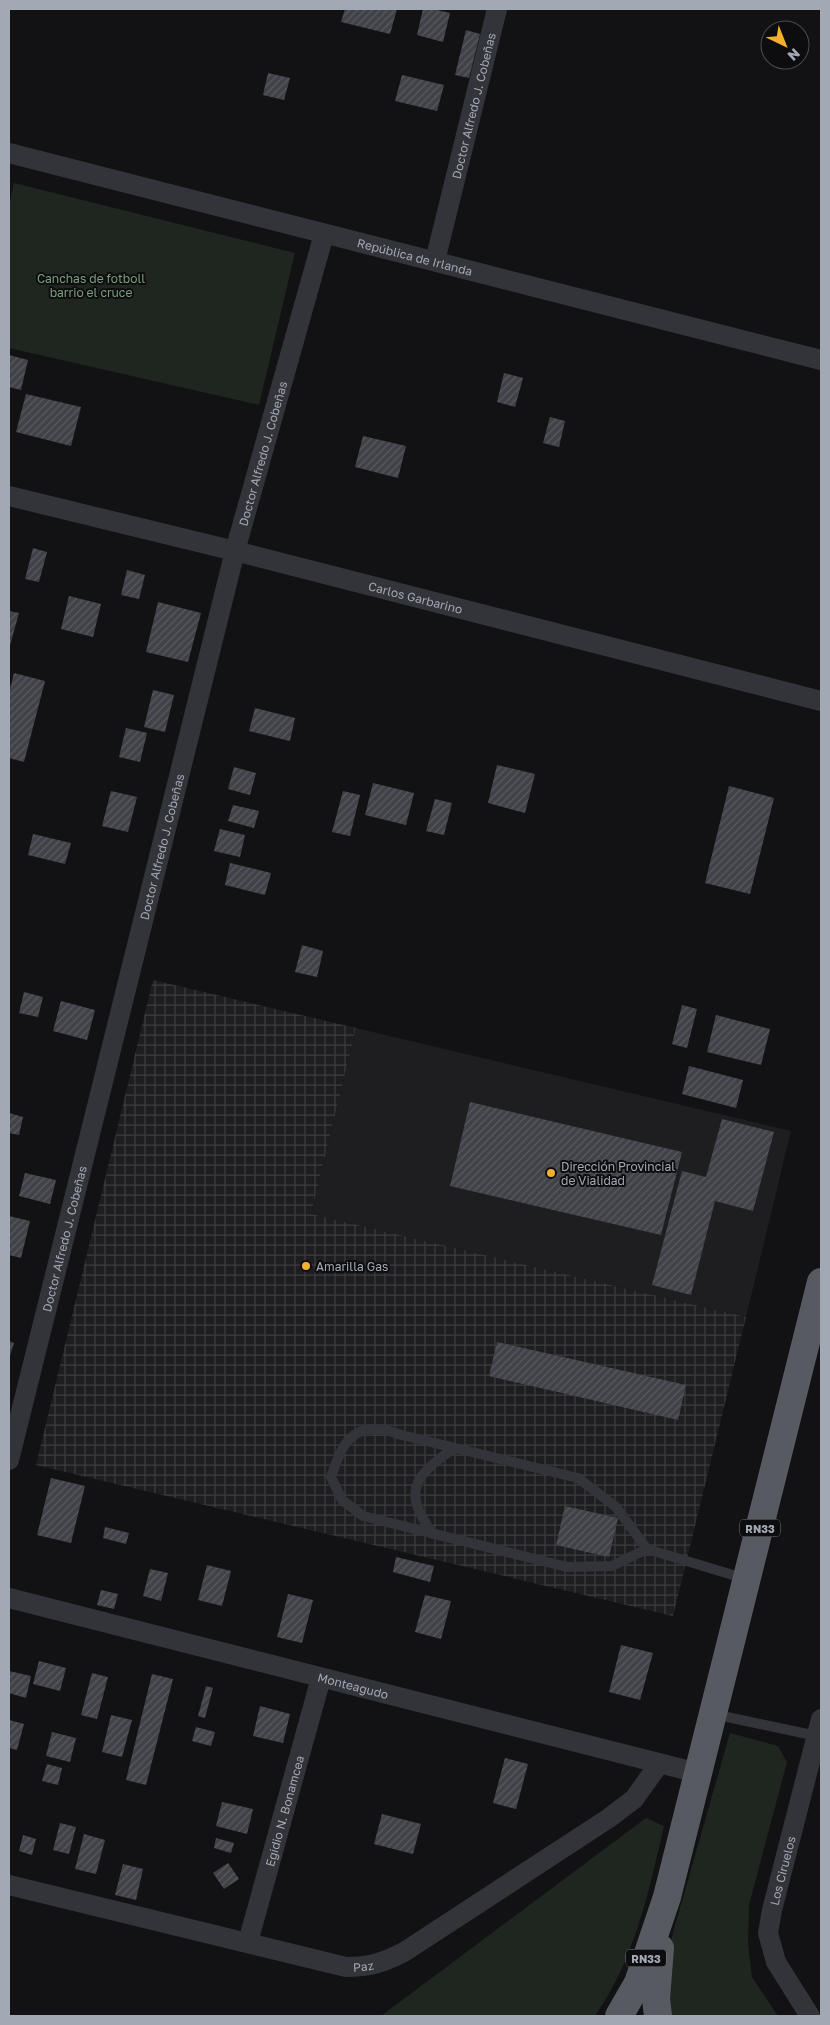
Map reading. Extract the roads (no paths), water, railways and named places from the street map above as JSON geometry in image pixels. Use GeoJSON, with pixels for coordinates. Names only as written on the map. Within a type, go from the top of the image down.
{"type":"FeatureCollection","features":[{"type":"Feature","properties":{"kind":"highway","name":"RN33"},"geometry":{"type":"LineString","coordinates":[[619,2016],[638,1983],[667,1897],[821,1286]]}},
{"type":"Feature","properties":{"kind":"highway","name":"RN33"},"geometry":{"type":"LineString","coordinates":[[658,2016],[656,1999],[659,1954],[667,1897]]}},
{"type":"Feature","properties":{"kind":"street","name":"Doctor Alfredo J. Cobeñas"},"geometry":{"type":"LineString","coordinates":[[435,261],[497,9]]}},
{"type":"Feature","properties":{"kind":"street","name":"República de Irlanda"},"geometry":{"type":"LineString","coordinates":[[9,153],[821,360]]}},
{"type":"Feature","properties":{"kind":"street","name":"Doctor Alfredo J. Cobeñas"},"geometry":{"type":"LineString","coordinates":[[9,1460],[235,551],[324,234]]}},
{"type":"Feature","properties":{"kind":"street","name":"Carlos Garbarino"},"geometry":{"type":"LineString","coordinates":[[9,496],[235,551],[821,701]]}},
{"type":"Feature","properties":{"kind":"street","name":"Monteagudo"},"geometry":{"type":"LineString","coordinates":[[9,1598],[698,1774]]}},
{"type":"Feature","properties":{"kind":"street","name":"Egidio N. Bonamcea"},"geometry":{"type":"LineString","coordinates":[[248,1942],[321,1678]]}},
{"type":"Feature","properties":{"kind":"street","name":"Los Ciruelos"},"geometry":{"type":"LineString","coordinates":[[810,2016],[776,1962],[768,1933],[772,1910],[819,1728]]}},
{"type":"Feature","properties":{"kind":"street","name":"Paz"},"geometry":{"type":"LineString","coordinates":[[9,1885],[346,1966],[366,1967],[381,1964],[404,1952],[609,1818],[634,1799],[659,1764]]}},
{"type":"Feature","properties":{"kind":"lane"},"geometry":{"type":"LineString","coordinates":[[647,1549],[612,1566],[567,1566],[364,1516],[342,1500],[331,1477],[341,1448],[354,1433],[375,1428],[578,1478],[616,1507],[647,1549],[747,1580]]}},
{"type":"Feature","properties":{"kind":"lane"},"geometry":{"type":"LineString","coordinates":[[433,1534],[421,1517],[414,1500],[416,1485],[429,1466],[454,1448]]}},
{"type":"Feature","properties":{"kind":"lane"},"geometry":{"type":"LineString","coordinates":[[713,1714],[819,1728]]}},
{"type":"Feature","properties":{"kind":"place","name":"Dirección Provincial de Vialidad"},"geometry":{"type":"Point","coordinates":[551,1173]}},
{"type":"Feature","properties":{"kind":"place","name":"Amarilla Gas"},"geometry":{"type":"Point","coordinates":[306,1266]}},
{"type":"Feature","properties":{"kind":"park label","name":"Canchas de fotboll barrio el cruce"},"geometry":{"type":"Point","coordinates":[91,285]}}]}
